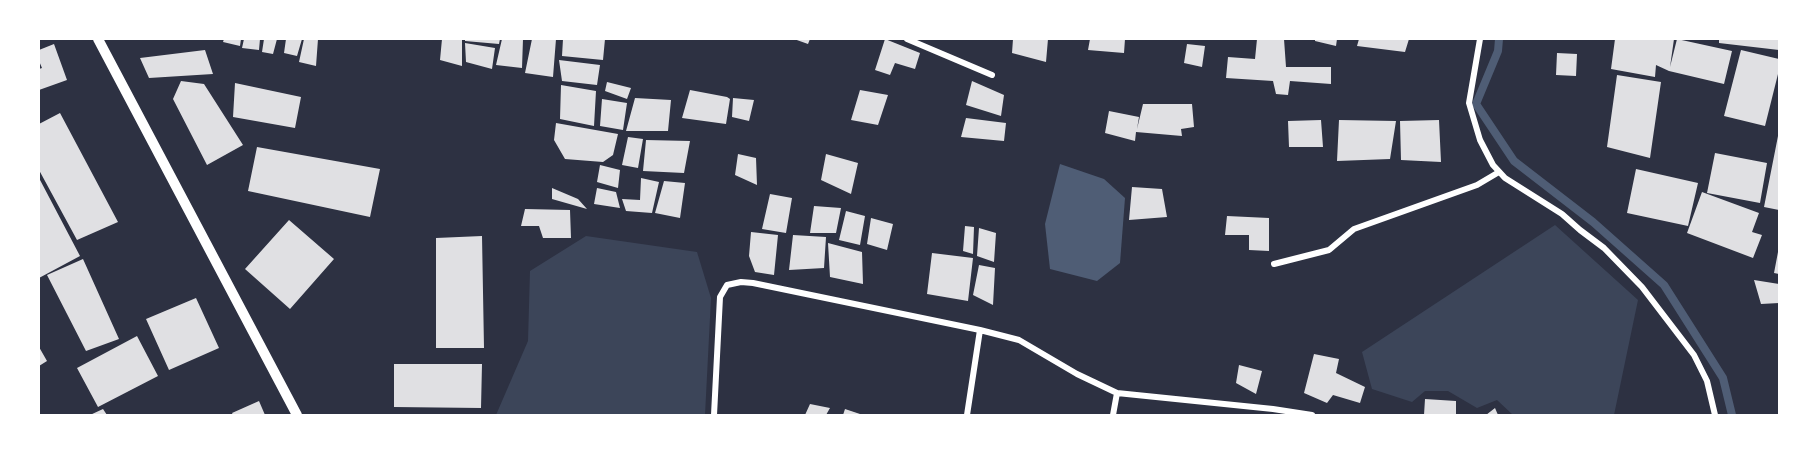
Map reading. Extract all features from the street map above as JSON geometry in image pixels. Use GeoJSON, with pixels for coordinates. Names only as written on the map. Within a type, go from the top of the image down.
{"type":"FeatureCollection","features":[{"type":"Feature","properties":{"kind":"street"},"geometry":{"type":"LineString","coordinates":[[98,39],[297,415]]}},
{"type":"Feature","properties":{"kind":"street"},"geometry":{"type":"LineString","coordinates":[[907,39],[992,75]]}},
{"type":"Feature","properties":{"kind":"street"},"geometry":{"type":"LineString","coordinates":[[1480,39],[1469,103],[1480,140],[1499,172],[1504,178],[1562,214],[1604,248],[1642,287],[1694,355],[1707,381],[1715,415]]}},
{"type":"Feature","properties":{"kind":"street"},"geometry":{"type":"LineString","coordinates":[[1274,264],[1329,250],[1354,229],[1477,185],[1499,172]]}},
{"type":"Feature","properties":{"kind":"street"},"geometry":{"type":"LineString","coordinates":[[714,415],[720,297],[727,285],[753,283],[1019,340],[1088,380],[1116,393],[1312,415]]}},
{"type":"Feature","properties":{"kind":"street"},"geometry":{"type":"LineString","coordinates":[[967,415],[980,330]]}},
{"type":"Feature","properties":{"kind":"street"},"geometry":{"type":"LineString","coordinates":[[1113,415],[1116,393]]}},
{"type":"Feature","properties":{"kind":"shaded area"},"geometry":{"type":"Polygon","coordinates":[[[1060,164],[1104,179],[1125,198],[1120,263],[1097,281],[1050,269],[1045,224],[1060,164]]]}},
{"type":"Feature","properties":{"kind":"shaded area"},"geometry":{"type":"Polygon","coordinates":[[[1555,225],[1638,300],[1614,415],[1513,415],[1497,400],[1477,408],[1448,391],[1425,391],[1412,402],[1372,389],[1362,352],[1555,225]]]}},
{"type":"Feature","properties":{"kind":"shaded area"},"geometry":{"type":"Polygon","coordinates":[[[586,236],[697,252],[711,298],[705,415],[496,415],[528,341],[530,271],[586,236]]]}},
{"type":"Feature","properties":{"kind":"building"},"geometry":{"type":"Polygon","coordinates":[[[224,39],[241,39],[240,46],[223,42],[224,39]]]}},
{"type":"Feature","properties":{"kind":"building"},"geometry":{"type":"Polygon","coordinates":[[[244,39],[260,39],[259,50],[242,48],[244,39]]]}},
{"type":"Feature","properties":{"kind":"building"},"geometry":{"type":"Polygon","coordinates":[[[264,39],[277,39],[273,54],[262,52],[264,39]]]}},
{"type":"Feature","properties":{"kind":"building"},"geometry":{"type":"Polygon","coordinates":[[[286,39],[302,39],[297,56],[284,53],[286,39]]]}},
{"type":"Feature","properties":{"kind":"building"},"geometry":{"type":"Polygon","coordinates":[[[304,39],[318,39],[316,66],[299,62],[304,39]]]}},
{"type":"Feature","properties":{"kind":"building"},"geometry":{"type":"Polygon","coordinates":[[[442,39],[462,39],[462,66],[440,60],[442,39]]]}},
{"type":"Feature","properties":{"kind":"building"},"geometry":{"type":"Polygon","coordinates":[[[465,39],[500,39],[499,44],[465,41],[465,39]]]}},
{"type":"Feature","properties":{"kind":"building"},"geometry":{"type":"Polygon","coordinates":[[[502,39],[523,39],[522,68],[496,65],[502,39]]]}},
{"type":"Feature","properties":{"kind":"building"},"geometry":{"type":"Polygon","coordinates":[[[532,39],[556,39],[553,77],[525,73],[532,39]]]}},
{"type":"Feature","properties":{"kind":"building"},"geometry":{"type":"Polygon","coordinates":[[[563,39],[605,39],[603,60],[562,56],[563,39]]]}},
{"type":"Feature","properties":{"kind":"building"},"geometry":{"type":"Polygon","coordinates":[[[794,39],[810,39],[808,44],[794,39]]]}},
{"type":"Feature","properties":{"kind":"building"},"geometry":{"type":"Polygon","coordinates":[[[885,39],[920,53],[915,69],[895,63],[890,75],[875,70],[885,39]]]}},
{"type":"Feature","properties":{"kind":"building"},"geometry":{"type":"Polygon","coordinates":[[[1013,39],[1048,39],[1046,62],[1012,53],[1013,39]]]}},
{"type":"Feature","properties":{"kind":"building"},"geometry":{"type":"Polygon","coordinates":[[[1090,39],[1125,39],[1124,53],[1088,50],[1090,39]]]}},
{"type":"Feature","properties":{"kind":"building"},"geometry":{"type":"Polygon","coordinates":[[[1257,39],[1284,39],[1286,67],[1331,67],[1331,84],[1290,81],[1288,95],[1276,94],[1273,81],[1226,78],[1228,57],[1255,59],[1257,39]]]}},
{"type":"Feature","properties":{"kind":"building"},"geometry":{"type":"Polygon","coordinates":[[[1315,39],[1337,39],[1336,46],[1315,41],[1315,39]]]}},
{"type":"Feature","properties":{"kind":"building"},"geometry":{"type":"Polygon","coordinates":[[[1359,39],[1409,39],[1405,52],[1357,46],[1359,39]]]}},
{"type":"Feature","properties":{"kind":"building"},"geometry":{"type":"Polygon","coordinates":[[[1615,39],[1674,39],[1670,67],[1677,39],[1732,51],[1724,84],[1669,71],[1656,65],[1655,77],[1611,69],[1615,39]]]}},
{"type":"Feature","properties":{"kind":"building"},"geometry":{"type":"Polygon","coordinates":[[[1719,39],[1779,39],[1779,50],[1719,43],[1719,39]]]}},
{"type":"Feature","properties":{"kind":"building"},"geometry":{"type":"Polygon","coordinates":[[[465,43],[495,48],[492,69],[466,62],[465,43]]]}},
{"type":"Feature","properties":{"kind":"building"},"geometry":{"type":"Polygon","coordinates":[[[54,44],[67,80],[39,90],[39,69],[42,68],[39,61],[39,50],[54,44]]]}},
{"type":"Feature","properties":{"kind":"building"},"geometry":{"type":"Polygon","coordinates":[[[1187,44],[1205,46],[1202,67],[1184,63],[1187,44]]]}},
{"type":"Feature","properties":{"kind":"building"},"geometry":{"type":"Polygon","coordinates":[[[205,50],[213,74],[149,78],[140,58],[205,50]]]}},
{"type":"Feature","properties":{"kind":"building"},"geometry":{"type":"Polygon","coordinates":[[[1741,50],[1779,59],[1779,70],[1765,126],[1724,116],[1741,50]]]}},
{"type":"Feature","properties":{"kind":"building"},"geometry":{"type":"Polygon","coordinates":[[[1557,53],[1577,54],[1576,76],[1556,75],[1557,53]]]}},
{"type":"Feature","properties":{"kind":"building"},"geometry":{"type":"Polygon","coordinates":[[[559,60],[600,65],[597,85],[562,81],[559,60]]]}},
{"type":"Feature","properties":{"kind":"building"},"geometry":{"type":"Polygon","coordinates":[[[1617,75],[1661,82],[1650,158],[1607,147],[1617,75]]]}},
{"type":"Feature","properties":{"kind":"building"},"geometry":{"type":"Polygon","coordinates":[[[181,81],[204,84],[243,145],[207,165],[173,99],[181,81]]]}},
{"type":"Feature","properties":{"kind":"building"},"geometry":{"type":"Polygon","coordinates":[[[972,81],[1004,95],[1001,116],[966,105],[972,81]]]}},
{"type":"Feature","properties":{"kind":"building"},"geometry":{"type":"Polygon","coordinates":[[[607,82],[631,88],[627,99],[605,91],[607,82]]]}},
{"type":"Feature","properties":{"kind":"building"},"geometry":{"type":"Polygon","coordinates":[[[235,83],[301,97],[295,128],[233,117],[235,83]]]}},
{"type":"Feature","properties":{"kind":"building"},"geometry":{"type":"Polygon","coordinates":[[[561,85],[596,91],[594,126],[560,119],[561,85]]]}},
{"type":"Feature","properties":{"kind":"building"},"geometry":{"type":"Polygon","coordinates":[[[690,90],[730,99],[726,124],[682,118],[690,90]]]}},
{"type":"Feature","properties":{"kind":"building"},"geometry":{"type":"Polygon","coordinates":[[[860,90],[888,95],[878,125],[851,120],[860,90]]]}},
{"type":"Feature","properties":{"kind":"building"},"geometry":{"type":"Polygon","coordinates":[[[635,98],[671,100],[668,131],[626,131],[635,98]]]}},
{"type":"Feature","properties":{"kind":"building"},"geometry":{"type":"Polygon","coordinates":[[[733,98],[754,100],[749,121],[732,117],[733,98]]]}},
{"type":"Feature","properties":{"kind":"building"},"geometry":{"type":"Polygon","coordinates":[[[602,99],[627,103],[623,130],[600,126],[602,99]]]}},
{"type":"Feature","properties":{"kind":"building"},"geometry":{"type":"Polygon","coordinates":[[[1143,104],[1192,104],[1194,127],[1181,129],[1182,136],[1136,132],[1135,141],[1105,133],[1109,111],[1139,117],[1137,129],[1143,104]]]}},
{"type":"Feature","properties":{"kind":"building"},"geometry":{"type":"Polygon","coordinates":[[[60,113],[118,222],[77,240],[39,170],[39,124],[60,113]]]}},
{"type":"Feature","properties":{"kind":"building"},"geometry":{"type":"Polygon","coordinates":[[[966,118],[1006,123],[1004,141],[961,137],[966,118]]]}},
{"type":"Feature","properties":{"kind":"building"},"geometry":{"type":"Polygon","coordinates":[[[1321,120],[1323,147],[1289,147],[1288,121],[1321,120]]]}},
{"type":"Feature","properties":{"kind":"building"},"geometry":{"type":"Polygon","coordinates":[[[1339,120],[1396,121],[1390,159],[1337,161],[1339,120]]]}},
{"type":"Feature","properties":{"kind":"building"},"geometry":{"type":"Polygon","coordinates":[[[1439,120],[1441,162],[1401,160],[1400,121],[1439,120]]]}},
{"type":"Feature","properties":{"kind":"building"},"geometry":{"type":"Polygon","coordinates":[[[556,123],[618,134],[613,155],[603,162],[565,159],[554,140],[556,123]]]}},
{"type":"Feature","properties":{"kind":"building"},"geometry":{"type":"Polygon","coordinates":[[[1779,136],[1779,210],[1764,207],[1779,136]]]}},
{"type":"Feature","properties":{"kind":"building"},"geometry":{"type":"Polygon","coordinates":[[[628,137],[643,139],[638,168],[622,165],[628,137]]]}},
{"type":"Feature","properties":{"kind":"building"},"geometry":{"type":"Polygon","coordinates":[[[646,140],[690,141],[684,173],[643,171],[646,140]]]}},
{"type":"Feature","properties":{"kind":"building"},"geometry":{"type":"Polygon","coordinates":[[[257,147],[380,169],[370,217],[248,191],[257,147]]]}},
{"type":"Feature","properties":{"kind":"building"},"geometry":{"type":"Polygon","coordinates":[[[1715,153],[1767,163],[1760,203],[1707,193],[1715,153]]]}},
{"type":"Feature","properties":{"kind":"building"},"geometry":{"type":"Polygon","coordinates":[[[738,154],[756,158],[757,185],[735,175],[738,154]]]}},
{"type":"Feature","properties":{"kind":"building"},"geometry":{"type":"Polygon","coordinates":[[[826,154],[858,163],[851,194],[821,180],[826,154]]]}},
{"type":"Feature","properties":{"kind":"building"},"geometry":{"type":"Polygon","coordinates":[[[600,165],[620,170],[618,188],[597,182],[600,165]]]}},
{"type":"Feature","properties":{"kind":"building"},"geometry":{"type":"Polygon","coordinates":[[[1636,169],[1698,183],[1688,226],[1627,213],[1636,169]]]}},
{"type":"Feature","properties":{"kind":"building"},"geometry":{"type":"Polygon","coordinates":[[[39,178],[80,256],[39,278],[39,178]]]}},
{"type":"Feature","properties":{"kind":"building"},"geometry":{"type":"Polygon","coordinates":[[[641,178],[659,182],[652,213],[626,211],[622,199],[640,200],[641,178]]]}},
{"type":"Feature","properties":{"kind":"building"},"geometry":{"type":"Polygon","coordinates":[[[664,181],[685,183],[680,218],[655,213],[664,181]]]}},
{"type":"Feature","properties":{"kind":"building"},"geometry":{"type":"Polygon","coordinates":[[[1132,187],[1162,189],[1167,217],[1129,220],[1132,187]]]}},
{"type":"Feature","properties":{"kind":"building"},"geometry":{"type":"Polygon","coordinates":[[[552,188],[578,199],[587,209],[552,199],[552,188]]]}},
{"type":"Feature","properties":{"kind":"building"},"geometry":{"type":"Polygon","coordinates":[[[597,188],[616,192],[620,208],[594,204],[597,188]]]}},
{"type":"Feature","properties":{"kind":"building"},"geometry":{"type":"Polygon","coordinates":[[[1702,192],[1759,213],[1752,232],[1762,235],[1753,258],[1687,233],[1702,192]]]}},
{"type":"Feature","properties":{"kind":"building"},"geometry":{"type":"Polygon","coordinates":[[[770,194],[792,198],[786,233],[762,229],[770,194]]]}},
{"type":"Feature","properties":{"kind":"building"},"geometry":{"type":"Polygon","coordinates":[[[814,206],[841,208],[836,233],[810,233],[814,206]]]}},
{"type":"Feature","properties":{"kind":"building"},"geometry":{"type":"Polygon","coordinates":[[[525,209],[570,210],[571,238],[543,238],[539,226],[521,226],[525,209]]]}},
{"type":"Feature","properties":{"kind":"building"},"geometry":{"type":"Polygon","coordinates":[[[846,211],[865,216],[860,245],[839,240],[846,211]]]}},
{"type":"Feature","properties":{"kind":"building"},"geometry":{"type":"Polygon","coordinates":[[[1227,216],[1269,218],[1269,251],[1249,250],[1249,235],[1225,235],[1227,216]]]}},
{"type":"Feature","properties":{"kind":"building"},"geometry":{"type":"Polygon","coordinates":[[[871,218],[893,224],[887,250],[867,244],[871,218]]]}},
{"type":"Feature","properties":{"kind":"building"},"geometry":{"type":"Polygon","coordinates":[[[289,220],[334,259],[290,309],[245,269],[289,220]]]}},
{"type":"Feature","properties":{"kind":"building"},"geometry":{"type":"Polygon","coordinates":[[[965,226],[974,227],[973,254],[963,251],[965,226]]]}},
{"type":"Feature","properties":{"kind":"building"},"geometry":{"type":"Polygon","coordinates":[[[979,228],[996,233],[994,262],[977,256],[979,228]]]}},
{"type":"Feature","properties":{"kind":"building"},"geometry":{"type":"Polygon","coordinates":[[[751,232],[778,235],[774,275],[755,272],[749,256],[751,232]]]}},
{"type":"Feature","properties":{"kind":"building"},"geometry":{"type":"Polygon","coordinates":[[[793,235],[826,237],[824,268],[789,270],[793,235]]]}},
{"type":"Feature","properties":{"kind":"building"},"geometry":{"type":"Polygon","coordinates":[[[482,236],[484,348],[436,348],[436,238],[482,236]]]}},
{"type":"Feature","properties":{"kind":"building"},"geometry":{"type":"Polygon","coordinates":[[[828,243],[862,252],[863,284],[830,277],[828,243]]]}},
{"type":"Feature","properties":{"kind":"building"},"geometry":{"type":"Polygon","coordinates":[[[1779,252],[1779,274],[1774,273],[1779,252]]]}},
{"type":"Feature","properties":{"kind":"building"},"geometry":{"type":"Polygon","coordinates":[[[932,253],[973,258],[968,301],[927,294],[932,253]]]}},
{"type":"Feature","properties":{"kind":"building"},"geometry":{"type":"Polygon","coordinates":[[[83,259],[119,339],[86,351],[47,275],[83,259]]]}},
{"type":"Feature","properties":{"kind":"building"},"geometry":{"type":"Polygon","coordinates":[[[979,265],[995,268],[993,305],[973,295],[979,265]]]}},
{"type":"Feature","properties":{"kind":"building"},"geometry":{"type":"Polygon","coordinates":[[[1754,280],[1779,284],[1779,303],[1761,304],[1754,280]]]}},
{"type":"Feature","properties":{"kind":"building"},"geometry":{"type":"Polygon","coordinates":[[[196,298],[219,348],[169,370],[146,319],[196,298]]]}},
{"type":"Feature","properties":{"kind":"building"},"geometry":{"type":"Polygon","coordinates":[[[137,336],[158,376],[98,407],[77,368],[137,336]]]}},
{"type":"Feature","properties":{"kind":"building"},"geometry":{"type":"Polygon","coordinates":[[[39,347],[47,361],[39,366],[39,347]]]}},
{"type":"Feature","properties":{"kind":"building"},"geometry":{"type":"Polygon","coordinates":[[[1314,354],[1339,359],[1336,373],[1365,387],[1360,403],[1333,395],[1327,403],[1304,393],[1314,354]]]}},
{"type":"Feature","properties":{"kind":"building"},"geometry":{"type":"Polygon","coordinates":[[[394,364],[482,364],[481,408],[394,407],[394,364]]]}},
{"type":"Feature","properties":{"kind":"building"},"geometry":{"type":"Polygon","coordinates":[[[1239,365],[1262,371],[1256,394],[1236,383],[1239,365]]]}},
{"type":"Feature","properties":{"kind":"building"},"geometry":{"type":"Polygon","coordinates":[[[1425,399],[1456,401],[1456,415],[1424,415],[1425,399]]]}},
{"type":"Feature","properties":{"kind":"building"},"geometry":{"type":"Polygon","coordinates":[[[259,401],[265,415],[233,415],[232,413],[259,401]]]}},
{"type":"Feature","properties":{"kind":"building"},"geometry":{"type":"Polygon","coordinates":[[[810,404],[830,408],[826,415],[805,415],[810,404]]]}},
{"type":"Feature","properties":{"kind":"building"},"geometry":{"type":"Polygon","coordinates":[[[1495,408],[1498,415],[1486,415],[1495,408]]]}},
{"type":"Feature","properties":{"kind":"building"},"geometry":{"type":"Polygon","coordinates":[[[103,409],[107,415],[90,415],[103,409]]]}},
{"type":"Feature","properties":{"kind":"building"},"geometry":{"type":"Polygon","coordinates":[[[845,409],[863,415],[843,415],[845,409]]]}},
{"type":"Feature","properties":{"kind":"waterway"},"geometry":{"type":"LineString","coordinates":[[1499,39],[1498,51],[1476,104],[1514,161],[1593,222],[1664,285],[1723,378],[1732,415]]}}]}
